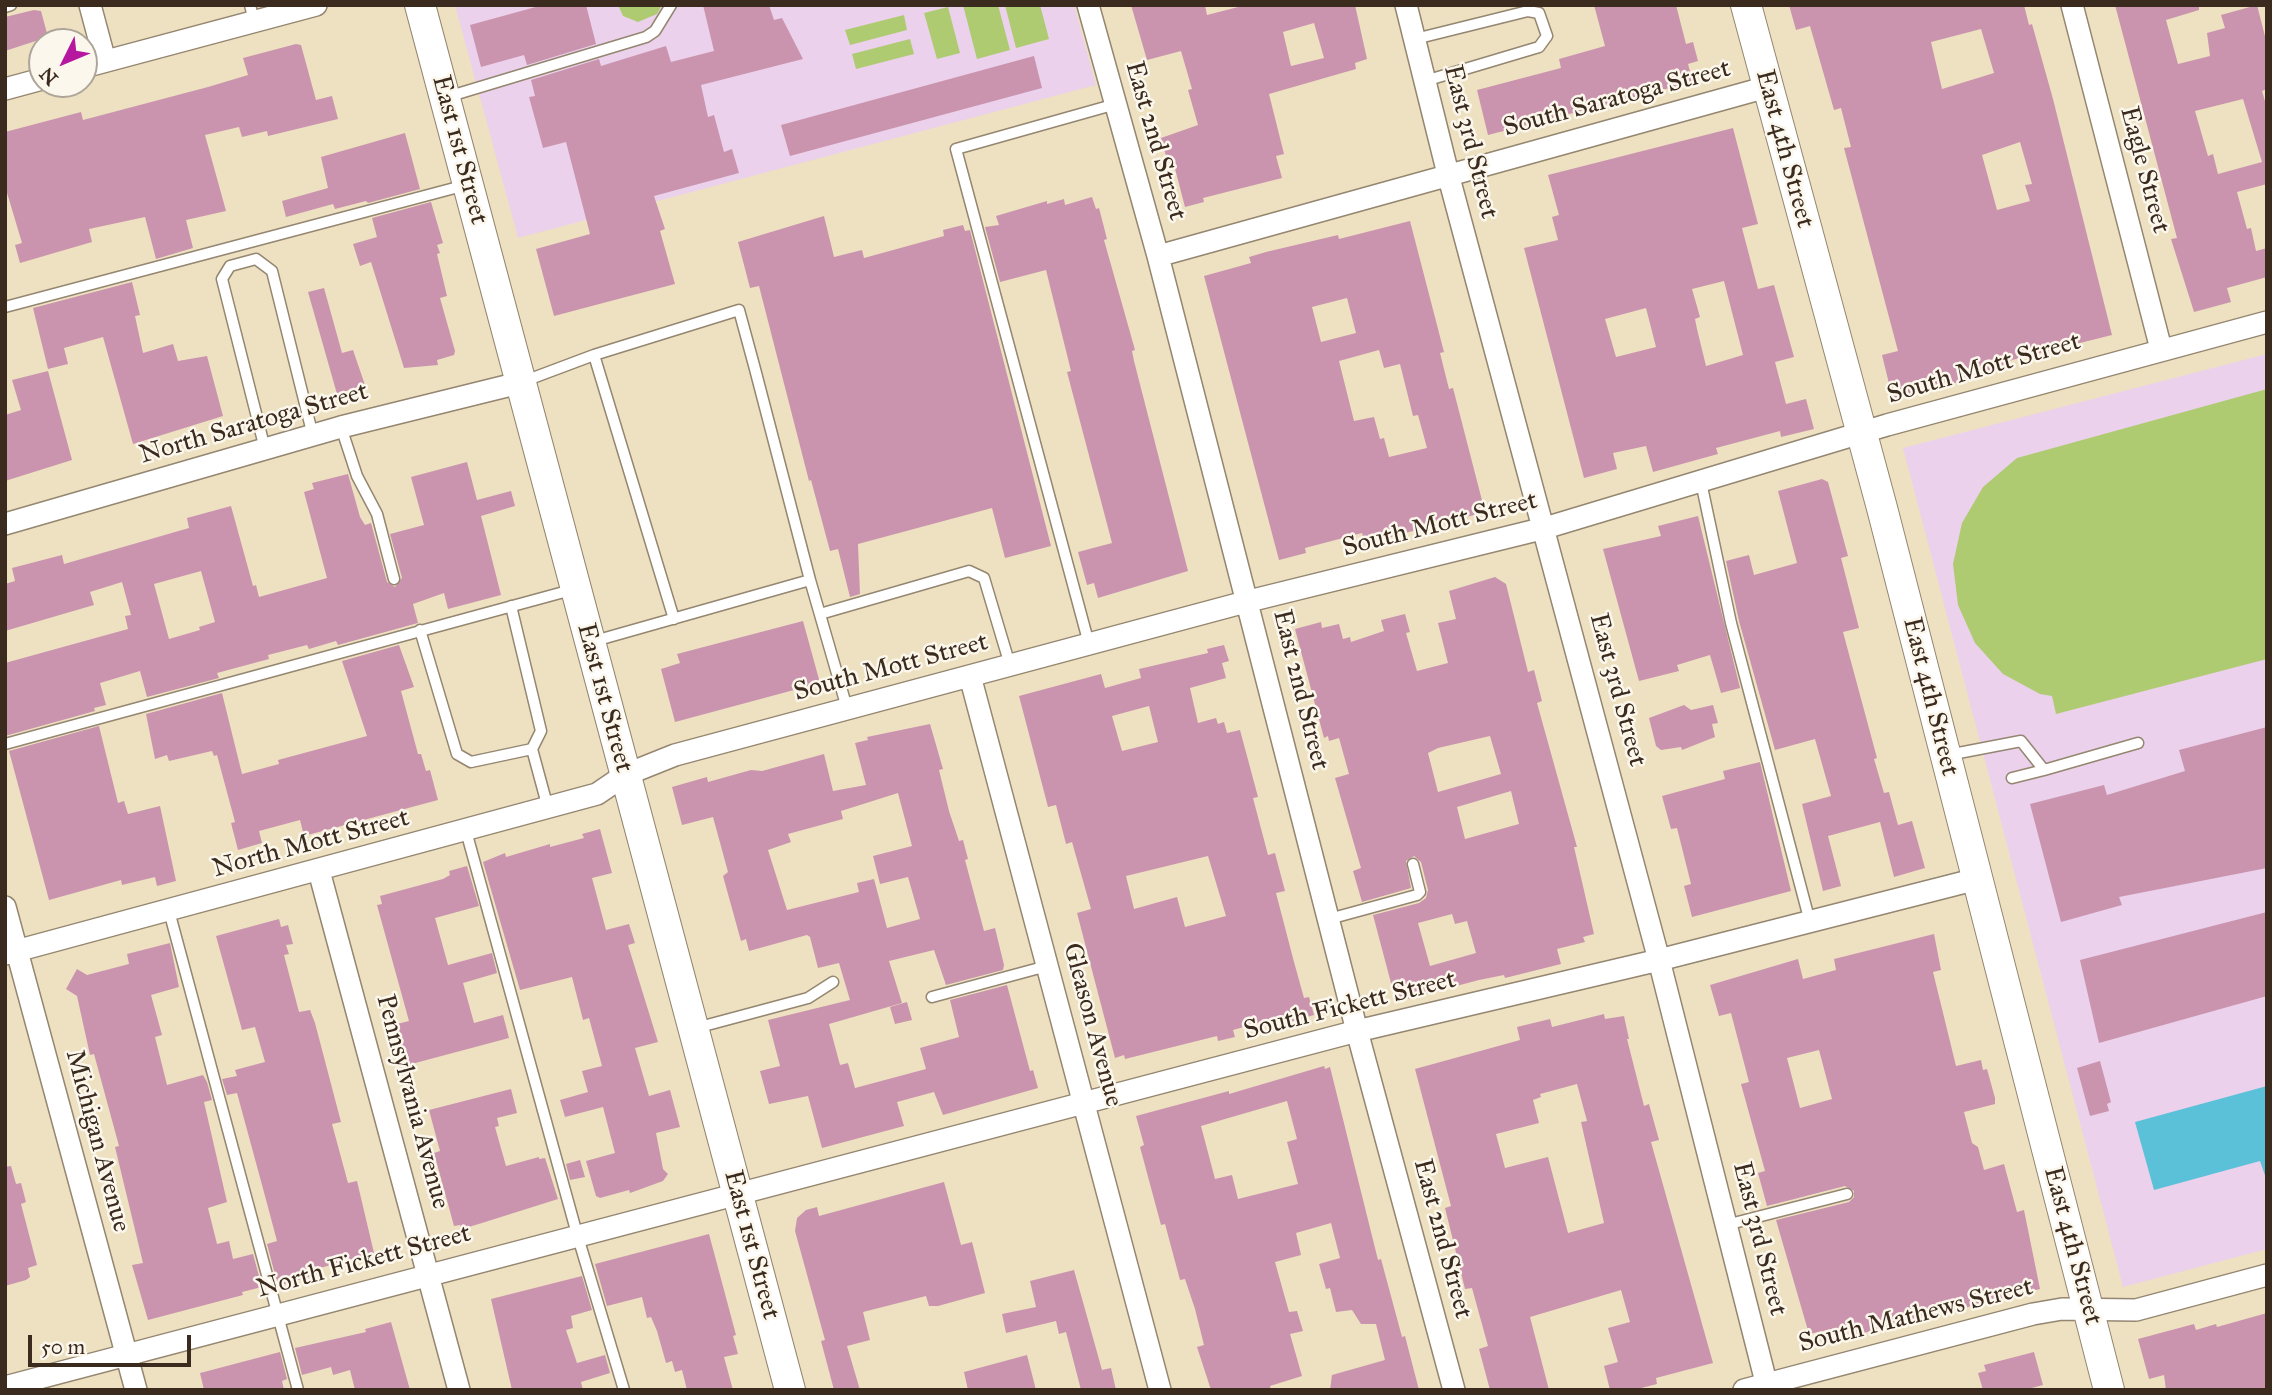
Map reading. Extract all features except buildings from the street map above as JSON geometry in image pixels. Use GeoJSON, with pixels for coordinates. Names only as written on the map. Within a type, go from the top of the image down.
{"type":"FeatureCollection","features":[{"type":"Feature","properties":{"kind":"street"},"geometry":{"type":"LineString","coordinates":[[90,5],[105,61]]}},
{"type":"Feature","properties":{"kind":"street"},"geometry":{"type":"LineString","coordinates":[[98,63],[252,13],[316,5]]}},
{"type":"Feature","properties":{"kind":"street","name":"East 1st Street"},"geometry":{"type":"LineString","coordinates":[[420,5],[790,1390]]}},
{"type":"Feature","properties":{"kind":"street","name":"East 2nd Street"},"geometry":{"type":"LineString","coordinates":[[1088,5],[1158,256],[1249,601],[1357,1031],[1454,1390]]}},
{"type":"Feature","properties":{"kind":"street","name":"East 3rd Street"},"geometry":{"type":"LineString","coordinates":[[1406,5],[1448,174],[1659,961],[1768,1387]]}},
{"type":"Feature","properties":{"kind":"street","name":"East 4th Street"},"geometry":{"type":"LineString","coordinates":[[1746,5],[1945,755],[2109,1390]]}},
{"type":"Feature","properties":{"kind":"street","name":"Eagle Street"},"geometry":{"type":"LineString","coordinates":[[2072,5],[2161,349]]}},
{"type":"Feature","properties":{"kind":"street"},"geometry":{"type":"LineString","coordinates":[[5,89],[28,83]]}},
{"type":"Feature","properties":{"kind":"street","name":"South Saratoga Street"},"geometry":{"type":"LineString","coordinates":[[1158,256],[1768,87]]}},
{"type":"Feature","properties":{"kind":"street","name":"South Mott Street"},"geometry":{"type":"LineString","coordinates":[[625,775],[675,754],[1249,601],[1545,528],[1887,425],[2267,322]]}},
{"type":"Feature","properties":{"kind":"street","name":"North Saratoga Street"},"geometry":{"type":"LineString","coordinates":[[5,524],[341,427],[519,383]]}},
{"type":"Feature","properties":{"kind":"street","name":"Gleason Avenue"},"geometry":{"type":"LineString","coordinates":[[970,676],[1160,1390]]}},
{"type":"Feature","properties":{"kind":"street","name":"North Mott Street"},"geometry":{"type":"LineString","coordinates":[[11,952],[597,794],[625,775]]}},
{"type":"Feature","properties":{"kind":"street","name":"Pennsylvania Avenue"},"geometry":{"type":"LineString","coordinates":[[319,871],[460,1390]]}},
{"type":"Feature","properties":{"kind":"street","name":"South Fickett Street"},"geometry":{"type":"LineString","coordinates":[[737,1192],[1357,1031],[1659,961],[1977,879]]}},
{"type":"Feature","properties":{"kind":"street","name":"Michigan Avenue"},"geometry":{"type":"LineString","coordinates":[[5,907],[11,952],[136,1390]]}},
{"type":"Feature","properties":{"kind":"street","name":"North Fickett Street"},"geometry":{"type":"LineString","coordinates":[[5,1387],[737,1192]]}},
{"type":"Feature","properties":{"kind":"street","name":"South Mathews Street"},"geometry":{"type":"LineString","coordinates":[[1744,1390],[1768,1387],[2033,1314],[2089,1309],[2136,1310],[2267,1275]]}},
{"type":"Feature","properties":{"kind":"lane"},"geometry":{"type":"LineString","coordinates":[[5,7],[11,5]]}},
{"type":"Feature","properties":{"kind":"lane"},"geometry":{"type":"LineString","coordinates":[[445,98],[646,37],[655,31],[671,5]]}},
{"type":"Feature","properties":{"kind":"lane"},"geometry":{"type":"LineString","coordinates":[[1415,39],[1528,11],[1539,13],[1547,36],[1539,47],[1425,80]]}},
{"type":"Feature","properties":{"kind":"lane"},"geometry":{"type":"LineString","coordinates":[[1089,644],[956,149],[1116,104]]}},
{"type":"Feature","properties":{"kind":"lane"},"geometry":{"type":"LineString","coordinates":[[5,307],[468,184]]}},
{"type":"Feature","properties":{"kind":"lane"},"geometry":{"type":"LineString","coordinates":[[265,449],[222,279],[230,266],[256,259],[272,271],[313,436]]}},
{"type":"Feature","properties":{"kind":"lane"},"geometry":{"type":"LineString","coordinates":[[519,383],[594,355],[738,310],[810,580],[848,708]]}},
{"type":"Feature","properties":{"kind":"lane"},"geometry":{"type":"LineString","coordinates":[[594,355],[674,619]]}},
{"type":"Feature","properties":{"kind":"lane"},"geometry":{"type":"LineString","coordinates":[[341,427],[357,476],[377,514],[394,579]]}},
{"type":"Feature","properties":{"kind":"lane"},"geometry":{"type":"LineString","coordinates":[[1701,482],[1731,623],[1810,922]]}},
{"type":"Feature","properties":{"kind":"lane"},"geometry":{"type":"LineString","coordinates":[[820,614],[969,571],[984,578],[1010,665]]}},
{"type":"Feature","properties":{"kind":"lane"},"geometry":{"type":"LineString","coordinates":[[589,642],[810,580]]}},
{"type":"Feature","properties":{"kind":"lane"},"geometry":{"type":"LineString","coordinates":[[5,744],[575,589]]}},
{"type":"Feature","properties":{"kind":"lane"},"geometry":{"type":"LineString","coordinates":[[511,606],[541,731],[532,749],[548,808]]}},
{"type":"Feature","properties":{"kind":"lane"},"geometry":{"type":"LineString","coordinates":[[420,630],[457,754],[471,762],[532,749]]}},
{"type":"Feature","properties":{"kind":"lane"},"geometry":{"type":"LineString","coordinates":[[1945,755],[2021,741],[2044,770]]}},
{"type":"Feature","properties":{"kind":"lane"},"geometry":{"type":"LineString","coordinates":[[2012,778],[2138,743]]}},
{"type":"Feature","properties":{"kind":"lane"},"geometry":{"type":"LineString","coordinates":[[466,831],[624,1390]]}},
{"type":"Feature","properties":{"kind":"lane"},"geometry":{"type":"LineString","coordinates":[[1329,919],[1417,895],[1420,892],[1413,864]]}},
{"type":"Feature","properties":{"kind":"lane"},"geometry":{"type":"LineString","coordinates":[[169,911],[298,1390]]}},
{"type":"Feature","properties":{"kind":"lane"},"geometry":{"type":"LineString","coordinates":[[932,997],[1047,966]]}},
{"type":"Feature","properties":{"kind":"lane"},"geometry":{"type":"LineString","coordinates":[[693,1028],[808,998],[833,982]]}},
{"type":"Feature","properties":{"kind":"lane"},"geometry":{"type":"LineString","coordinates":[[1726,1225],[1847,1194]]}},
{"type":"Feature","properties":{"kind":"shaded area"},"geometry":{"type":"Polygon","coordinates":[[[455,5],[1074,5],[1096,85],[518,238],[455,5]]]}},
{"type":"Feature","properties":{"kind":"shaded area"},"geometry":{"type":"Polygon","coordinates":[[[2267,354],[2267,1249],[2123,1287],[1903,448],[2267,354]]]}},
{"type":"Feature","properties":{"kind":"green space"},"geometry":{"type":"Polygon","coordinates":[[[618,5],[662,5],[657,14],[638,22],[623,16],[618,5]]]}},
{"type":"Feature","properties":{"kind":"green space"},"geometry":{"type":"Polygon","coordinates":[[[963,5],[998,5],[1010,50],[977,59],[963,5]]]}},
{"type":"Feature","properties":{"kind":"green space"},"geometry":{"type":"Polygon","coordinates":[[[1005,5],[1040,5],[1049,39],[1016,48],[1005,5]]]}},
{"type":"Feature","properties":{"kind":"green space"},"geometry":{"type":"Polygon","coordinates":[[[948,7],[960,53],[937,59],[924,13],[948,7]]]}},
{"type":"Feature","properties":{"kind":"green space"},"geometry":{"type":"Polygon","coordinates":[[[904,15],[907,30],[850,45],[845,30],[904,15]]]}},
{"type":"Feature","properties":{"kind":"green space"},"geometry":{"type":"Polygon","coordinates":[[[910,39],[914,54],[856,69],[852,54],[910,39]]]}},
{"type":"Feature","properties":{"kind":"green space"},"geometry":{"type":"Polygon","coordinates":[[[2267,389],[2267,659],[2056,714],[2052,696],[2040,694],[2003,674],[1975,643],[1958,605],[1953,564],[1962,523],[1983,487],[2017,458],[2267,389]]]}},
{"type":"Feature","properties":{"kind":"water"},"geometry":{"type":"Polygon","coordinates":[[[2267,1086],[2267,1181],[2260,1161],[2154,1190],[2135,1122],[2267,1086]]]}}]}
